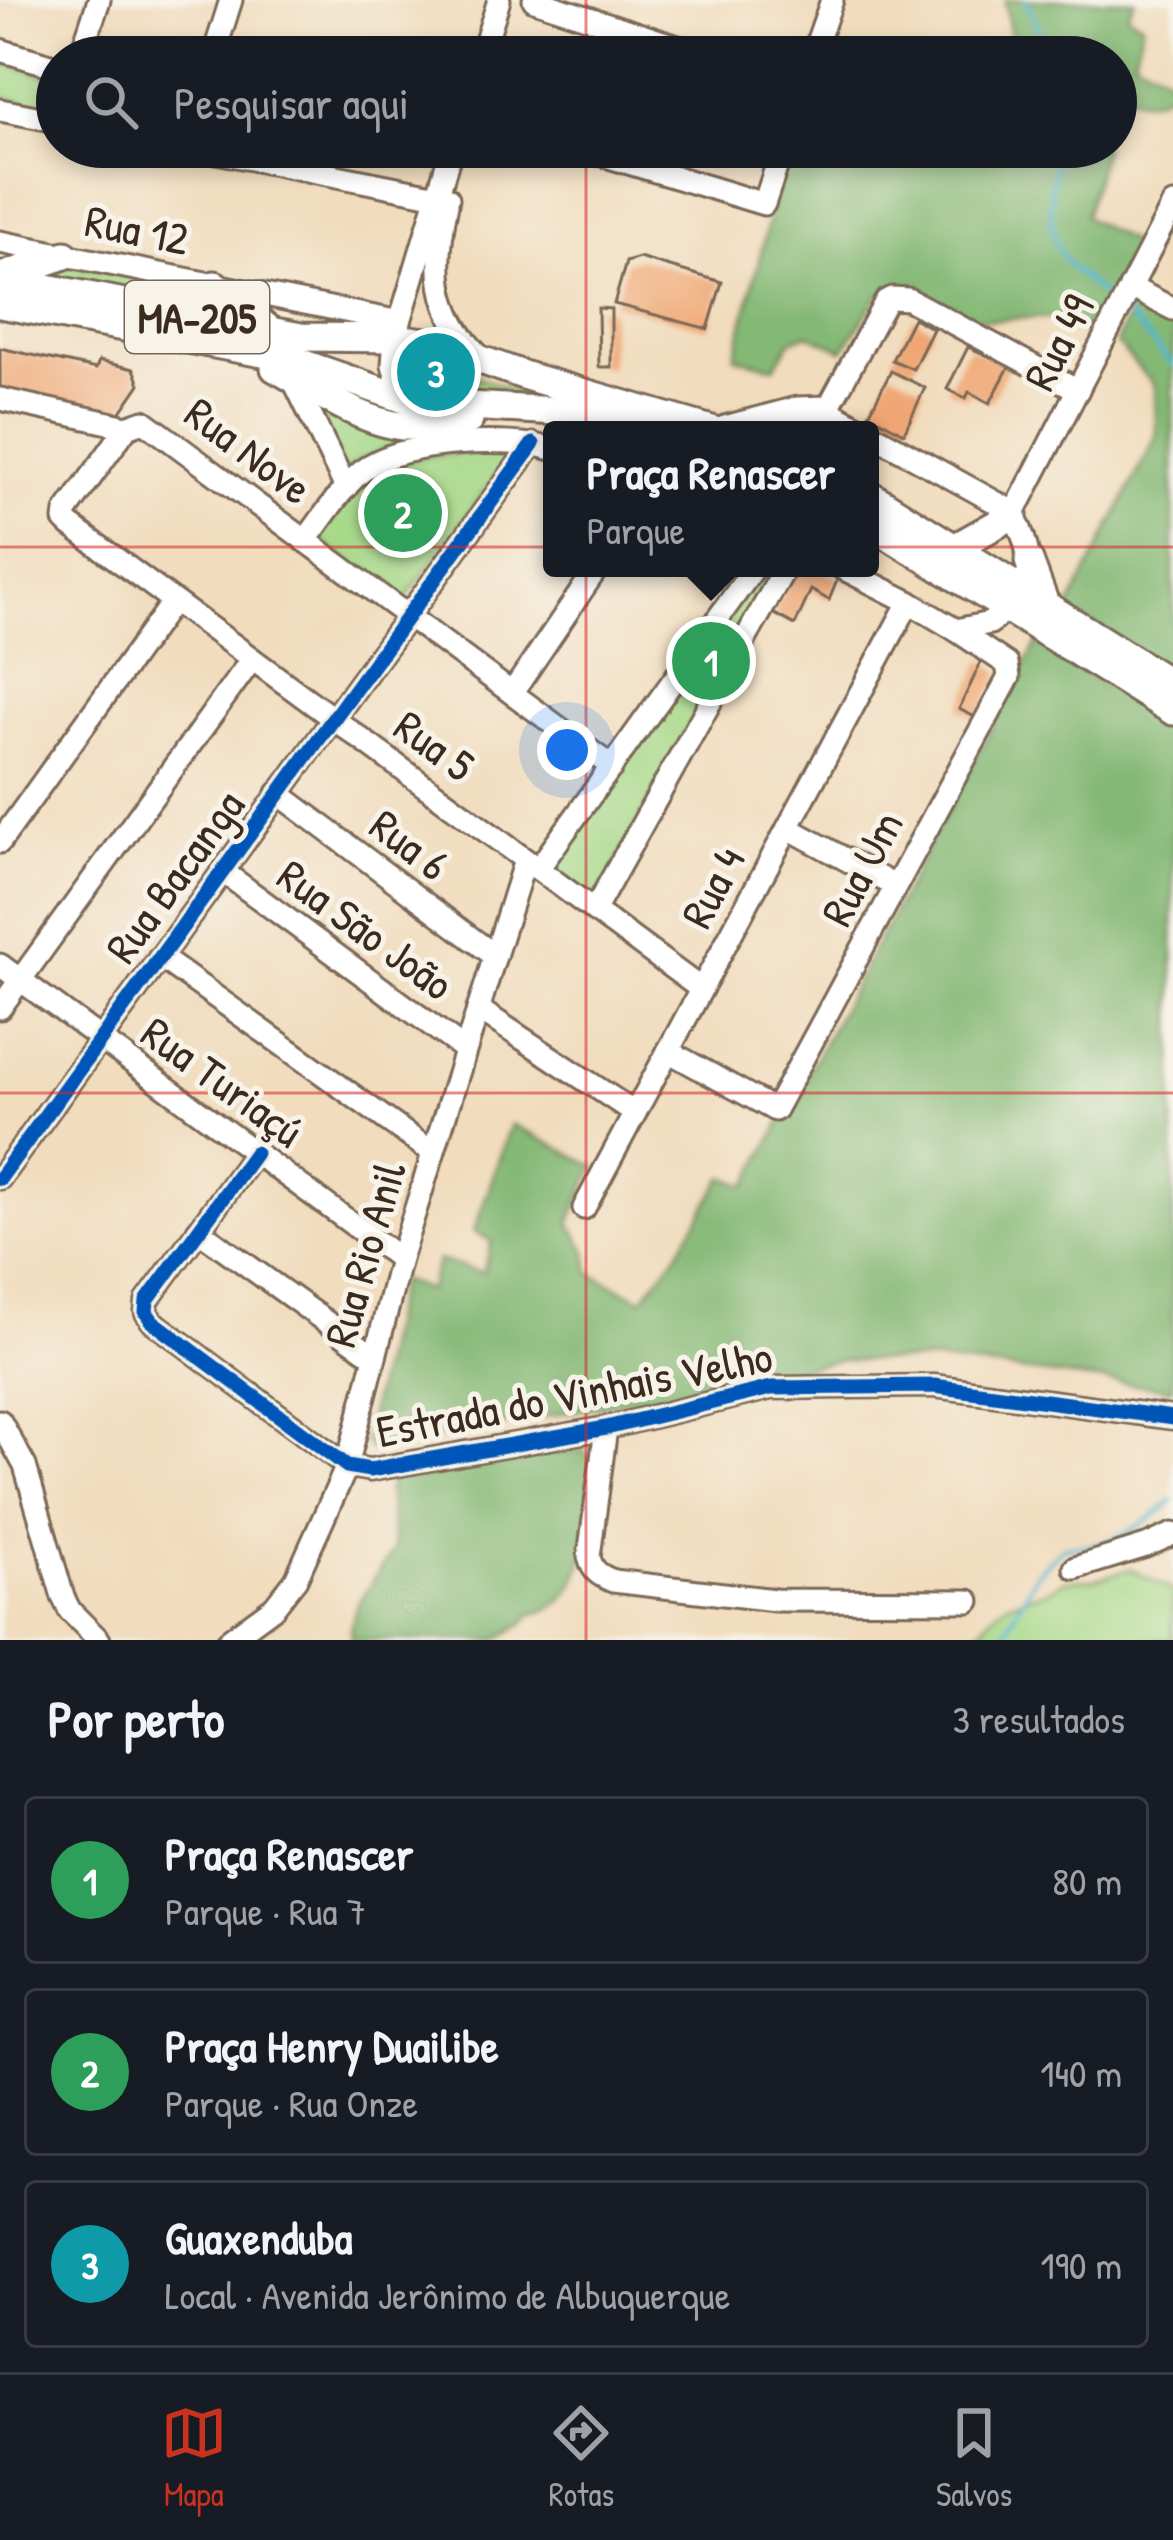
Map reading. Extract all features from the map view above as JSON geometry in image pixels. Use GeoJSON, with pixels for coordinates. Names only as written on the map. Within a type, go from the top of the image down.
{"type":"FeatureCollection","features":[{"type":"Feature","properties":{"kind":"main road"},"geometry":{"type":"LineString","coordinates":[[0,279],[65,255]]}},
{"type":"Feature","properties":{"kind":"main road","name":"MA-205"},"geometry":{"type":"LineString","coordinates":[[0,279],[312,338],[398,330],[486,362],[682,421]]}},
{"type":"Feature","properties":{"kind":"main road"},"geometry":{"type":"LineString","coordinates":[[215,285],[270,331]]}},
{"type":"Feature","properties":{"kind":"main road","name":"MA-205"},"geometry":{"type":"LineString","coordinates":[[0,304],[284,357],[404,400],[556,410],[601,421]]}},
{"type":"Feature","properties":{"kind":"main road"},"geometry":{"type":"LineString","coordinates":[[240,348],[362,414],[391,424],[551,421]]}},
{"type":"Feature","properties":{"kind":"main road"},"geometry":{"type":"LineString","coordinates":[[759,421],[797,411],[827,410]]}},
{"type":"Feature","properties":{"kind":"main road"},"geometry":{"type":"LineString","coordinates":[[879,500],[1173,685]]}},
{"type":"Feature","properties":{"kind":"main road"},"geometry":{"type":"LineString","coordinates":[[956,547],[1013,514]]}},
{"type":"Feature","properties":{"kind":"main road"},"geometry":{"type":"LineString","coordinates":[[879,528],[1026,591],[1173,711]]}},
{"type":"Feature","properties":{"kind":"street"},"geometry":{"type":"LineString","coordinates":[[87,36],[99,0]]}},
{"type":"Feature","properties":{"kind":"street"},"geometry":{"type":"LineString","coordinates":[[220,36],[231,0]]}},
{"type":"Feature","properties":{"kind":"street"},"geometry":{"type":"LineString","coordinates":[[488,36],[499,0]]}},
{"type":"Feature","properties":{"kind":"street"},"geometry":{"type":"LineString","coordinates":[[500,36],[511,0]]}},
{"type":"Feature","properties":{"kind":"street"},"geometry":{"type":"LineString","coordinates":[[534,0],[645,36]]}},
{"type":"Feature","properties":{"kind":"street"},"geometry":{"type":"LineString","coordinates":[[819,36],[832,0]]}},
{"type":"Feature","properties":{"kind":"street"},"geometry":{"type":"LineString","coordinates":[[0,50],[36,61]]}},
{"type":"Feature","properties":{"kind":"street"},"geometry":{"type":"LineString","coordinates":[[0,110],[36,117]]}},
{"type":"Feature","properties":{"kind":"street"},"geometry":{"type":"LineString","coordinates":[[299,168],[443,196]]}},
{"type":"Feature","properties":{"kind":"street"},"geometry":{"type":"LineString","coordinates":[[448,168],[441,237],[442,297],[453,324],[486,362]]}},
{"type":"Feature","properties":{"kind":"street"},"geometry":{"type":"LineString","coordinates":[[404,400],[394,375],[398,330],[455,168]]}},
{"type":"Feature","properties":{"kind":"street"},"geometry":{"type":"LineString","coordinates":[[645,168],[764,205],[776,168]]}},
{"type":"Feature","properties":{"kind":"street","name":"Rua 49"},"geometry":{"type":"LineString","coordinates":[[1013,514],[1173,205]]}},
{"type":"Feature","properties":{"kind":"street","name":"Rua 12"},"geometry":{"type":"LineString","coordinates":[[0,242],[215,285],[398,330]]}},
{"type":"Feature","properties":{"kind":"street"},"geometry":{"type":"LineString","coordinates":[[1130,287],[1173,309]]}},
{"type":"Feature","properties":{"kind":"street"},"geometry":{"type":"LineString","coordinates":[[804,421],[827,410],[892,298],[908,299],[1078,390]]}},
{"type":"Feature","properties":{"kind":"street"},"geometry":{"type":"LineString","coordinates":[[292,377],[346,488]]}},
{"type":"Feature","properties":{"kind":"street","name":"Rua Nove"},"geometry":{"type":"LineString","coordinates":[[0,399],[128,427],[144,421],[612,767]]}},
{"type":"Feature","properties":{"kind":"street"},"geometry":{"type":"LineString","coordinates":[[827,410],[848,421]]}},
{"type":"Feature","properties":{"kind":"street","name":"Rua Nove"},"geometry":{"type":"LineString","coordinates":[[65,520],[66,512],[128,427]]}},
{"type":"Feature","properties":{"kind":"street"},"geometry":{"type":"LineString","coordinates":[[860,577],[956,630],[983,626],[1026,591],[1013,514],[879,438]]}},
{"type":"Feature","properties":{"kind":"street"},"geometry":{"type":"LineString","coordinates":[[305,541],[346,488],[372,464],[404,452],[483,444],[543,446]]}},
{"type":"Feature","properties":{"kind":"street","name":"Rua Bacanga"},"geometry":{"type":"LineString","coordinates":[[0,1178],[332,718],[543,446]]}},
{"type":"Feature","properties":{"kind":"street","name":"Rua 5"},"geometry":{"type":"LineString","coordinates":[[65,520],[701,989]]}},
{"type":"Feature","properties":{"kind":"street"},"geometry":{"type":"LineString","coordinates":[[512,694],[591,577]]}},
{"type":"Feature","properties":{"kind":"street","name":"Rua Rio Anil"},"geometry":{"type":"LineString","coordinates":[[229,1640],[257,1621],[296,1580],[346,1466],[400,1259],[495,956],[532,865],[612,767],[748,577]]}},
{"type":"Feature","properties":{"kind":"street"},"geometry":{"type":"LineString","coordinates":[[594,910],[780,577]]}},
{"type":"Feature","properties":{"kind":"street"},"geometry":{"type":"LineString","coordinates":[[0,842],[173,602]]}},
{"type":"Feature","properties":{"kind":"street","name":"Rua 4"},"geometry":{"type":"LineString","coordinates":[[584,1208],[909,602]]}},
{"type":"Feature","properties":{"kind":"street","name":"Rua Um"},"geometry":{"type":"LineString","coordinates":[[668,1051],[776,1110],[1009,677],[1007,664],[956,630]]}},
{"type":"Feature","properties":{"kind":"street"},"geometry":{"type":"LineString","coordinates":[[0,1008],[252,659]]}},
{"type":"Feature","properties":{"kind":"street","name":"Rua 6"},"geometry":{"type":"LineString","coordinates":[[278,794],[495,956]]}},
{"type":"Feature","properties":{"kind":"street"},"geometry":{"type":"LineString","coordinates":[[788,828],[895,886]]}},
{"type":"Feature","properties":{"kind":"street","name":"Rua São João"},"geometry":{"type":"LineString","coordinates":[[222,871],[465,1050]]}},
{"type":"Feature","properties":{"kind":"street"},"geometry":{"type":"LineString","coordinates":[[160,957],[433,1153]]}},
{"type":"Feature","properties":{"kind":"street","name":"Rua Turiaçú"},"geometry":{"type":"LineString","coordinates":[[0,965],[400,1259]]}},
{"type":"Feature","properties":{"kind":"street"},"geometry":{"type":"LineString","coordinates":[[478,1009],[635,1113]]}},
{"type":"Feature","properties":{"kind":"street"},"geometry":{"type":"LineString","coordinates":[[255,1153],[146,1308],[152,1321],[346,1466]]}},
{"type":"Feature","properties":{"kind":"street"},"geometry":{"type":"LineString","coordinates":[[198,1230],[375,1357]]}},
{"type":"Feature","properties":{"kind":"street","name":"Estrada do Vinhais Velho"},"geometry":{"type":"LineString","coordinates":[[346,1466],[370,1470],[606,1428],[771,1388],[934,1386],[1173,1418]]}},
{"type":"Feature","properties":{"kind":"street"},"geometry":{"type":"LineString","coordinates":[[0,1421],[26,1466],[63,1598],[99,1640]]}},
{"type":"Feature","properties":{"kind":"street"},"geometry":{"type":"LineString","coordinates":[[606,1428],[589,1546],[592,1568],[598,1575],[613,1581],[776,1600],[969,1601]]}},
{"type":"Feature","properties":{"kind":"street"},"geometry":{"type":"LineString","coordinates":[[1075,1568],[1173,1534]]}},
{"type":"Feature","properties":{"kind":"green space"},"geometry":{"type":"Polygon","coordinates":[[[1005,0],[1135,0],[1127,14],[1143,24],[1137,47],[1137,36],[1011,36],[1005,0]]]}},
{"type":"Feature","properties":{"kind":"green space"},"geometry":{"type":"Polygon","coordinates":[[[1137,60],[1173,79],[1173,89],[1140,99],[1137,60]]]}},
{"type":"Feature","properties":{"kind":"green space"},"geometry":{"type":"Polygon","coordinates":[[[0,62],[36,73],[36,105],[0,97],[0,62]]]}},
{"type":"Feature","properties":{"kind":"green space"},"geometry":{"type":"Polygon","coordinates":[[[784,168],[1098,168],[1085,217],[1136,245],[1096,325],[1077,327],[1043,318],[966,317],[902,287],[879,295],[843,350],[807,334],[792,340],[774,367],[735,357],[784,168]]]}},
{"type":"Feature","properties":{"kind":"green space"},"geometry":{"type":"Polygon","coordinates":[[[70,265],[209,291],[242,317],[33,276],[70,265]]]}},
{"type":"Feature","properties":{"kind":"green space"},"geometry":{"type":"Polygon","coordinates":[[[1132,308],[1173,329],[1173,676],[1068,610],[1156,437],[1155,386],[1116,343],[1132,308]]]}},
{"type":"Feature","properties":{"kind":"green space"},"geometry":{"type":"Polygon","coordinates":[[[408,359],[438,364],[540,399],[422,393],[407,386],[402,363],[408,359]]]}},
{"type":"Feature","properties":{"kind":"green space"},"geometry":{"type":"Polygon","coordinates":[[[311,399],[402,433],[402,443],[359,460],[344,472],[311,399]]]}},
{"type":"Feature","properties":{"kind":"green space"},"geometry":{"type":"Polygon","coordinates":[[[515,450],[403,602],[318,539],[358,485],[374,473],[433,455],[515,450]]]}},
{"type":"Feature","properties":{"kind":"green space"},"geometry":{"type":"Polygon","coordinates":[[[757,577],[770,577],[595,904],[544,871],[757,577]]]}},
{"type":"Feature","properties":{"kind":"green space"},"geometry":{"type":"Polygon","coordinates":[[[1037,643],[1173,727],[1173,1389],[937,1361],[841,1360],[371,1450],[364,1442],[399,1280],[429,1290],[438,1260],[483,1273],[492,1241],[474,1232],[511,1124],[595,1166],[570,1223],[587,1251],[590,1273],[642,1299],[675,1257],[724,1177],[747,1186],[1037,643]]]}},
{"type":"Feature","properties":{"kind":"green space"},"geometry":{"type":"Polygon","coordinates":[[[583,1451],[592,1460],[588,1528],[578,1574],[552,1607],[531,1614],[496,1640],[352,1640],[358,1603],[394,1549],[391,1478],[583,1451]]]}},
{"type":"Feature","properties":{"kind":"green space"},"geometry":{"type":"Polygon","coordinates":[[[1130,1569],[1173,1591],[1173,1640],[972,1640],[1007,1603],[1064,1581],[1096,1579],[1130,1569]]]}},
{"type":"Feature","properties":{"kind":"building"},"geometry":{"type":"Polygon","coordinates":[[[639,258],[722,282],[708,329],[614,304],[626,262],[639,258]]]}},
{"type":"Feature","properties":{"kind":"building"},"geometry":{"type":"Polygon","coordinates":[[[598,308],[611,309],[611,367],[599,367],[598,308]]]}},
{"type":"Feature","properties":{"kind":"building"},"geometry":{"type":"Polygon","coordinates":[[[913,318],[933,329],[913,369],[892,360],[913,318]]]}},
{"type":"Feature","properties":{"kind":"building"},"geometry":{"type":"Polygon","coordinates":[[[968,347],[1010,365],[990,403],[969,392],[966,398],[947,389],[968,347]]]}},
{"type":"Feature","properties":{"kind":"building"},"geometry":{"type":"Polygon","coordinates":[[[0,348],[96,369],[99,361],[134,369],[140,384],[116,419],[0,390],[0,348]]]}},
{"type":"Feature","properties":{"kind":"building"},"geometry":{"type":"Polygon","coordinates":[[[891,371],[925,388],[904,433],[869,414],[891,371]]]}},
{"type":"Feature","properties":{"kind":"building"},"geometry":{"type":"Polygon","coordinates":[[[790,577],[838,578],[829,600],[811,590],[795,625],[773,613],[790,577]]]}},
{"type":"Feature","properties":{"kind":"building"},"geometry":{"type":"Polygon","coordinates":[[[982,660],[1001,673],[977,718],[959,709],[982,660]]]}},
{"type":"Feature","properties":{"kind":"waterway"},"geometry":{"type":"LineString","coordinates":[[1026,0],[1042,36]]}},
{"type":"Feature","properties":{"kind":"waterway"},"geometry":{"type":"LineString","coordinates":[[1054,168],[1051,221],[1059,249],[1071,267],[1110,301]]}},
{"type":"Feature","properties":{"kind":"waterway"},"geometry":{"type":"LineString","coordinates":[[1128,316],[1173,365]]}},
{"type":"Feature","properties":{"kind":"waterway"},"geometry":{"type":"LineString","coordinates":[[1001,1640],[1036,1574],[1063,1547],[1122,1535],[1173,1500]]}},
{"type":"Feature","properties":{"kind":"cycle path"},"geometry":{"type":"LineString","coordinates":[[0,1178],[533,444]]}},
{"type":"Feature","properties":{"kind":"cycle path"},"geometry":{"type":"LineString","coordinates":[[255,1153],[147,1301],[146,1312],[347,1466],[370,1470],[606,1428],[771,1388],[934,1386],[1173,1418]]}},
{"type":"Feature","properties":{"kind":"place","name":"Guaxenduba"},"geometry":{"type":"Point","coordinates":[436,372]}},
{"type":"Feature","properties":{"kind":"place","name":"Praça Henry Duailibe"},"geometry":{"type":"Point","coordinates":[403,513]}},
{"type":"Feature","properties":{"kind":"place","name":"Praça Renascer"},"geometry":{"type":"Point","coordinates":[711,661]}}]}
